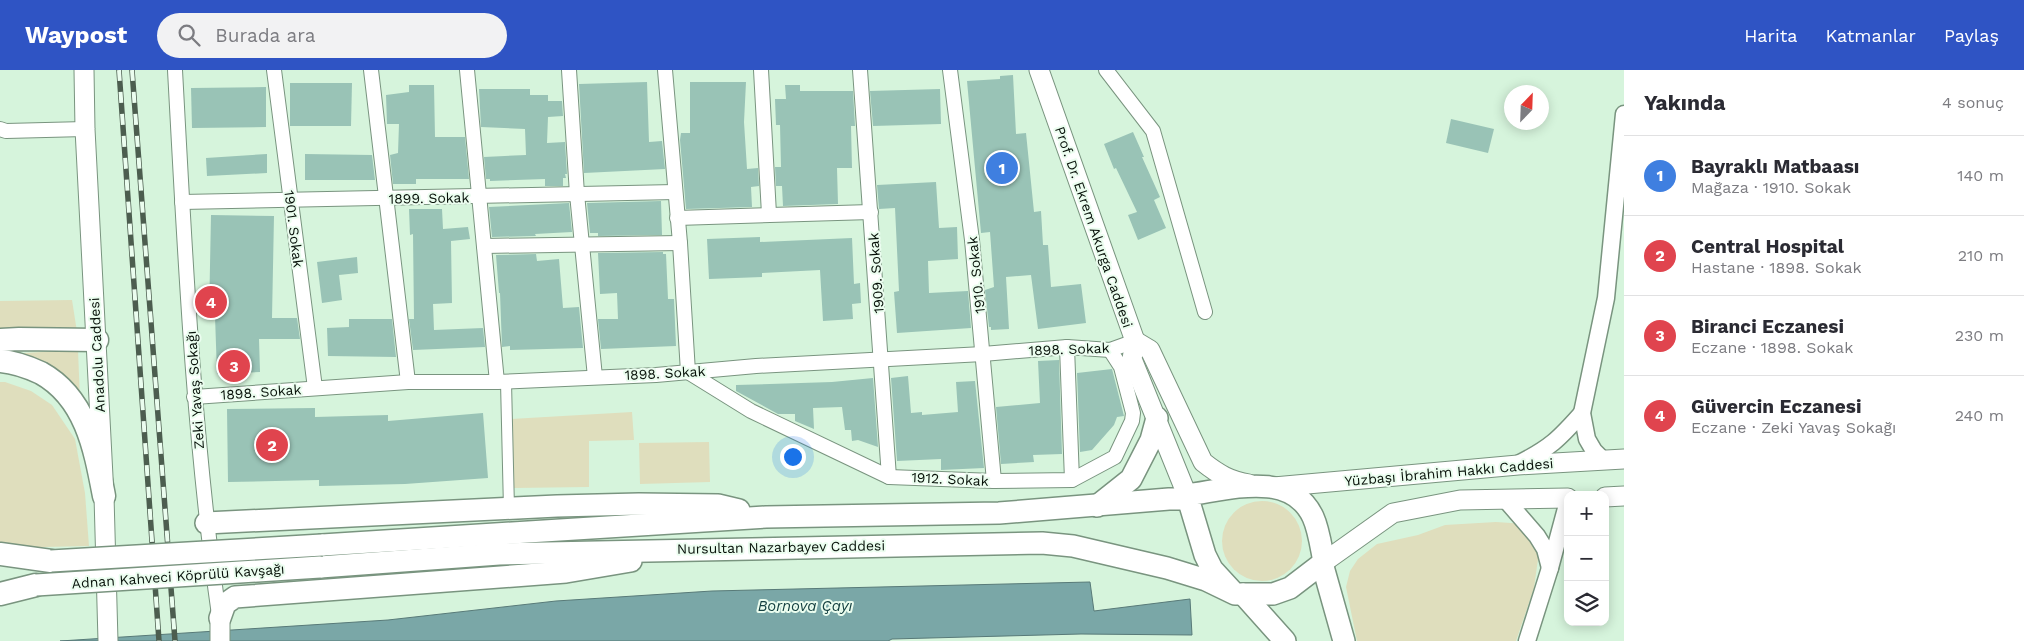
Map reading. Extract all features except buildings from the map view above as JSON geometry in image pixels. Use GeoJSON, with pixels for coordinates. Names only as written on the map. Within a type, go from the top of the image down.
{"type":"FeatureCollection","features":[{"type":"Feature","properties":{"kind":"highway"},"geometry":{"type":"LineString","coordinates":[[0,340],[19,338],[97,340]]}},
{"type":"Feature","properties":{"kind":"highway"},"geometry":{"type":"LineString","coordinates":[[0,361],[12,362],[53,380],[74,402],[94,446],[104,496]]}},
{"type":"Feature","properties":{"kind":"highway"},"geometry":{"type":"LineString","coordinates":[[0,554],[52,561]]}},
{"type":"Feature","properties":{"kind":"highway"},"geometry":{"type":"LineString","coordinates":[[0,564],[52,561]]}},
{"type":"Feature","properties":{"kind":"highway"},"geometry":{"type":"LineString","coordinates":[[0,587],[36,585]]}},
{"type":"Feature","properties":{"kind":"highway"},"geometry":{"type":"LineString","coordinates":[[0,594],[36,585]]}},
{"type":"Feature","properties":{"kind":"main road","name":"Anadolu Caddesi"},"geometry":{"type":"LineString","coordinates":[[84,70],[85,130],[104,496],[108,641]]}},
{"type":"Feature","properties":{"kind":"main road","name":"Prof. Dr. Ekrem Akurga Caddesi"},"geometry":{"type":"LineString","coordinates":[[1039,70],[1135,341],[1132,359],[1188,497]]}},
{"type":"Feature","properties":{"kind":"main road","name":"Yüzbaşı İbrahim Hakkı Caddesi"},"geometry":{"type":"LineString","coordinates":[[1135,341],[1150,350],[1202,462],[1232,481],[1267,486],[1518,464],[1624,459]]}},
{"type":"Feature","properties":{"kind":"main road"},"geometry":{"type":"LineString","coordinates":[[1097,506],[1131,479],[1151,440],[1157,418]]}},
{"type":"Feature","properties":{"kind":"main road"},"geometry":{"type":"LineString","coordinates":[[1285,641],[1212,569],[1205,555],[1188,497],[1267,486],[1290,493],[1303,503],[1312,516],[1344,641]]}},
{"type":"Feature","properties":{"kind":"main road"},"geometry":{"type":"LineString","coordinates":[[1609,497],[1624,496]]}},
{"type":"Feature","properties":{"kind":"main road","name":"Nursultan Nazarbayev Caddesi"},"geometry":{"type":"LineString","coordinates":[[322,545],[766,517],[999,513],[1188,497]]}},
{"type":"Feature","properties":{"kind":"main road","name":"Yüzbaşı İbrahim Hakkı Caddesi"},"geometry":{"type":"LineString","coordinates":[[1323,562],[1393,513],[1460,500],[1564,500]]}},
{"type":"Feature","properties":{"kind":"main road"},"geometry":{"type":"LineString","coordinates":[[206,523],[356,514],[630,504],[718,506],[766,517]]}},
{"type":"Feature","properties":{"kind":"main road","name":"Nursultan Nazarbayev Caddesi"},"geometry":{"type":"LineString","coordinates":[[320,567],[499,554],[1042,542],[1073,546],[1167,568],[1206,580],[1239,594]]}},
{"type":"Feature","properties":{"kind":"main road","name":"Adnan Kahveci Köprülü Kavşağı"},"geometry":{"type":"LineString","coordinates":[[52,561],[322,545]]}},
{"type":"Feature","properties":{"kind":"main road"},"geometry":{"type":"LineString","coordinates":[[220,641],[220,618],[225,604],[235,597],[566,572],[688,550]]}},
{"type":"Feature","properties":{"kind":"main road"},"geometry":{"type":"LineString","coordinates":[[1239,594],[1273,594],[1290,588],[1323,562]]}},
{"type":"Feature","properties":{"kind":"main road","name":"Adnan Kahveci Köprülü Kavşağı"},"geometry":{"type":"LineString","coordinates":[[36,585],[320,567]]}},
{"type":"Feature","properties":{"kind":"street","name":"Zeki Yavaş Sokağı"},"geometry":{"type":"LineString","coordinates":[[175,70],[194,396],[206,523],[220,618]]}},
{"type":"Feature","properties":{"kind":"street","name":"1901. Sokak"},"geometry":{"type":"LineString","coordinates":[[274,70],[314,388]]}},
{"type":"Feature","properties":{"kind":"street"},"geometry":{"type":"LineString","coordinates":[[371,70],[408,382]]}},
{"type":"Feature","properties":{"kind":"street"},"geometry":{"type":"LineString","coordinates":[[466,70],[484,246],[502,382],[509,509]]}},
{"type":"Feature","properties":{"kind":"street"},"geometry":{"type":"LineString","coordinates":[[569,70],[577,194],[595,377]]}},
{"type":"Feature","properties":{"kind":"street"},"geometry":{"type":"LineString","coordinates":[[665,70],[680,243],[688,372]]}},
{"type":"Feature","properties":{"kind":"street"},"geometry":{"type":"LineString","coordinates":[[761,70],[769,214]]}},
{"type":"Feature","properties":{"kind":"street","name":"1909. Sokak"},"geometry":{"type":"LineString","coordinates":[[860,70],[872,212],[889,477]]}},
{"type":"Feature","properties":{"kind":"street","name":"1910. Sokak"},"geometry":{"type":"LineString","coordinates":[[950,70],[972,240],[994,482]]}},
{"type":"Feature","properties":{"kind":"street"},"geometry":{"type":"LineString","coordinates":[[1106,70],[1153,131],[1205,312]]}},
{"type":"Feature","properties":{"kind":"street"},"geometry":{"type":"LineString","coordinates":[[1603,460],[1594,451],[1587,439],[1582,413],[1606,298],[1624,114]]}},
{"type":"Feature","properties":{"kind":"street"},"geometry":{"type":"LineString","coordinates":[[0,129],[6,131],[85,130]]}},
{"type":"Feature","properties":{"kind":"street","name":"1899. Sokak"},"geometry":{"type":"LineString","coordinates":[[182,202],[290,198],[479,197],[675,192]]}},
{"type":"Feature","properties":{"kind":"street"},"geometry":{"type":"LineString","coordinates":[[677,218],[872,212]]}},
{"type":"Feature","properties":{"kind":"street"},"geometry":{"type":"LineString","coordinates":[[484,246],[680,243]]}},
{"type":"Feature","properties":{"kind":"street","name":"1898. Sokak"},"geometry":{"type":"LineString","coordinates":[[194,396],[408,382],[502,382],[688,372],[1067,347],[1110,350],[1135,341]]}},
{"type":"Feature","properties":{"kind":"street"},"geometry":{"type":"LineString","coordinates":[[1067,347],[1072,480]]}},
{"type":"Feature","properties":{"kind":"street","name":"1912. Sokak"},"geometry":{"type":"LineString","coordinates":[[688,372],[751,411],[889,477],[994,482],[1072,480],[1115,457],[1132,421],[1134,412],[1121,366],[1110,350]]}},
{"type":"Feature","properties":{"kind":"street"},"geometry":{"type":"LineString","coordinates":[[1518,464],[1553,444],[1567,432],[1582,413]]}},
{"type":"Feature","properties":{"kind":"street"},"geometry":{"type":"LineString","coordinates":[[1506,499],[1545,548],[1550,568]]}},
{"type":"Feature","properties":{"kind":"street"},"geometry":{"type":"LineString","coordinates":[[1527,641],[1564,515]]}},
{"type":"Feature","properties":{"kind":"green space"},"geometry":{"type":"Polygon","coordinates":[[[72,300],[77,332],[0,332],[0,301],[72,300]]]}},
{"type":"Feature","properties":{"kind":"green space"},"geometry":{"type":"Polygon","coordinates":[[[78,350],[80,400],[4,354],[78,350]]]}},
{"type":"Feature","properties":{"kind":"green space"},"geometry":{"type":"Polygon","coordinates":[[[0,382],[31,391],[52,405],[75,439],[85,493],[89,546],[0,548],[0,382]]]}},
{"type":"Feature","properties":{"kind":"green space"},"geometry":{"type":"Polygon","coordinates":[[[632,412],[634,440],[589,441],[589,487],[514,488],[511,419],[632,412]]]}},
{"type":"Feature","properties":{"kind":"green space"},"geometry":{"type":"Polygon","coordinates":[[[709,442],[710,482],[640,484],[639,443],[709,442]]]}},
{"type":"Feature","properties":{"kind":"green space"},"geometry":{"type":"Polygon","coordinates":[[[1254,501],[1270,501],[1291,512],[1302,533],[1302,549],[1291,570],[1270,581],[1254,581],[1240,575],[1228,563],[1222,549],[1222,533],[1228,519],[1240,507],[1254,501]]]}},
{"type":"Feature","properties":{"kind":"green space"},"geometry":{"type":"Polygon","coordinates":[[[1496,522],[1527,524],[1539,552],[1534,588],[1516,641],[1357,641],[1346,587],[1350,571],[1358,559],[1377,544],[1418,535],[1445,525],[1496,522]]]}},
{"type":"Feature","properties":{"kind":"water","name":"Bornova Çayı"},"geometry":{"type":"Polygon","coordinates":[[[1090,582],[1094,611],[1190,599],[1192,635],[1081,634],[892,639],[888,641],[60,641],[388,620],[556,601],[712,591],[1090,582]]]}},
{"type":"Feature","properties":{"kind":"railway"},"geometry":{"type":"LineString","coordinates":[[119,70],[159,641]]}},
{"type":"Feature","properties":{"kind":"railway"},"geometry":{"type":"LineString","coordinates":[[132,70],[175,641]]}},
{"type":"Feature","properties":{"kind":"place","name":"Bayraklı Matbaası"},"geometry":{"type":"Point","coordinates":[1002,168]}},
{"type":"Feature","properties":{"kind":"place","name":"Güvercin Eczanesi"},"geometry":{"type":"Point","coordinates":[211,302]}},
{"type":"Feature","properties":{"kind":"place","name":"Biranci Eczanesi"},"geometry":{"type":"Point","coordinates":[234,366]}},
{"type":"Feature","properties":{"kind":"place","name":"Central Hospital"},"geometry":{"type":"Point","coordinates":[272,445]}}]}
